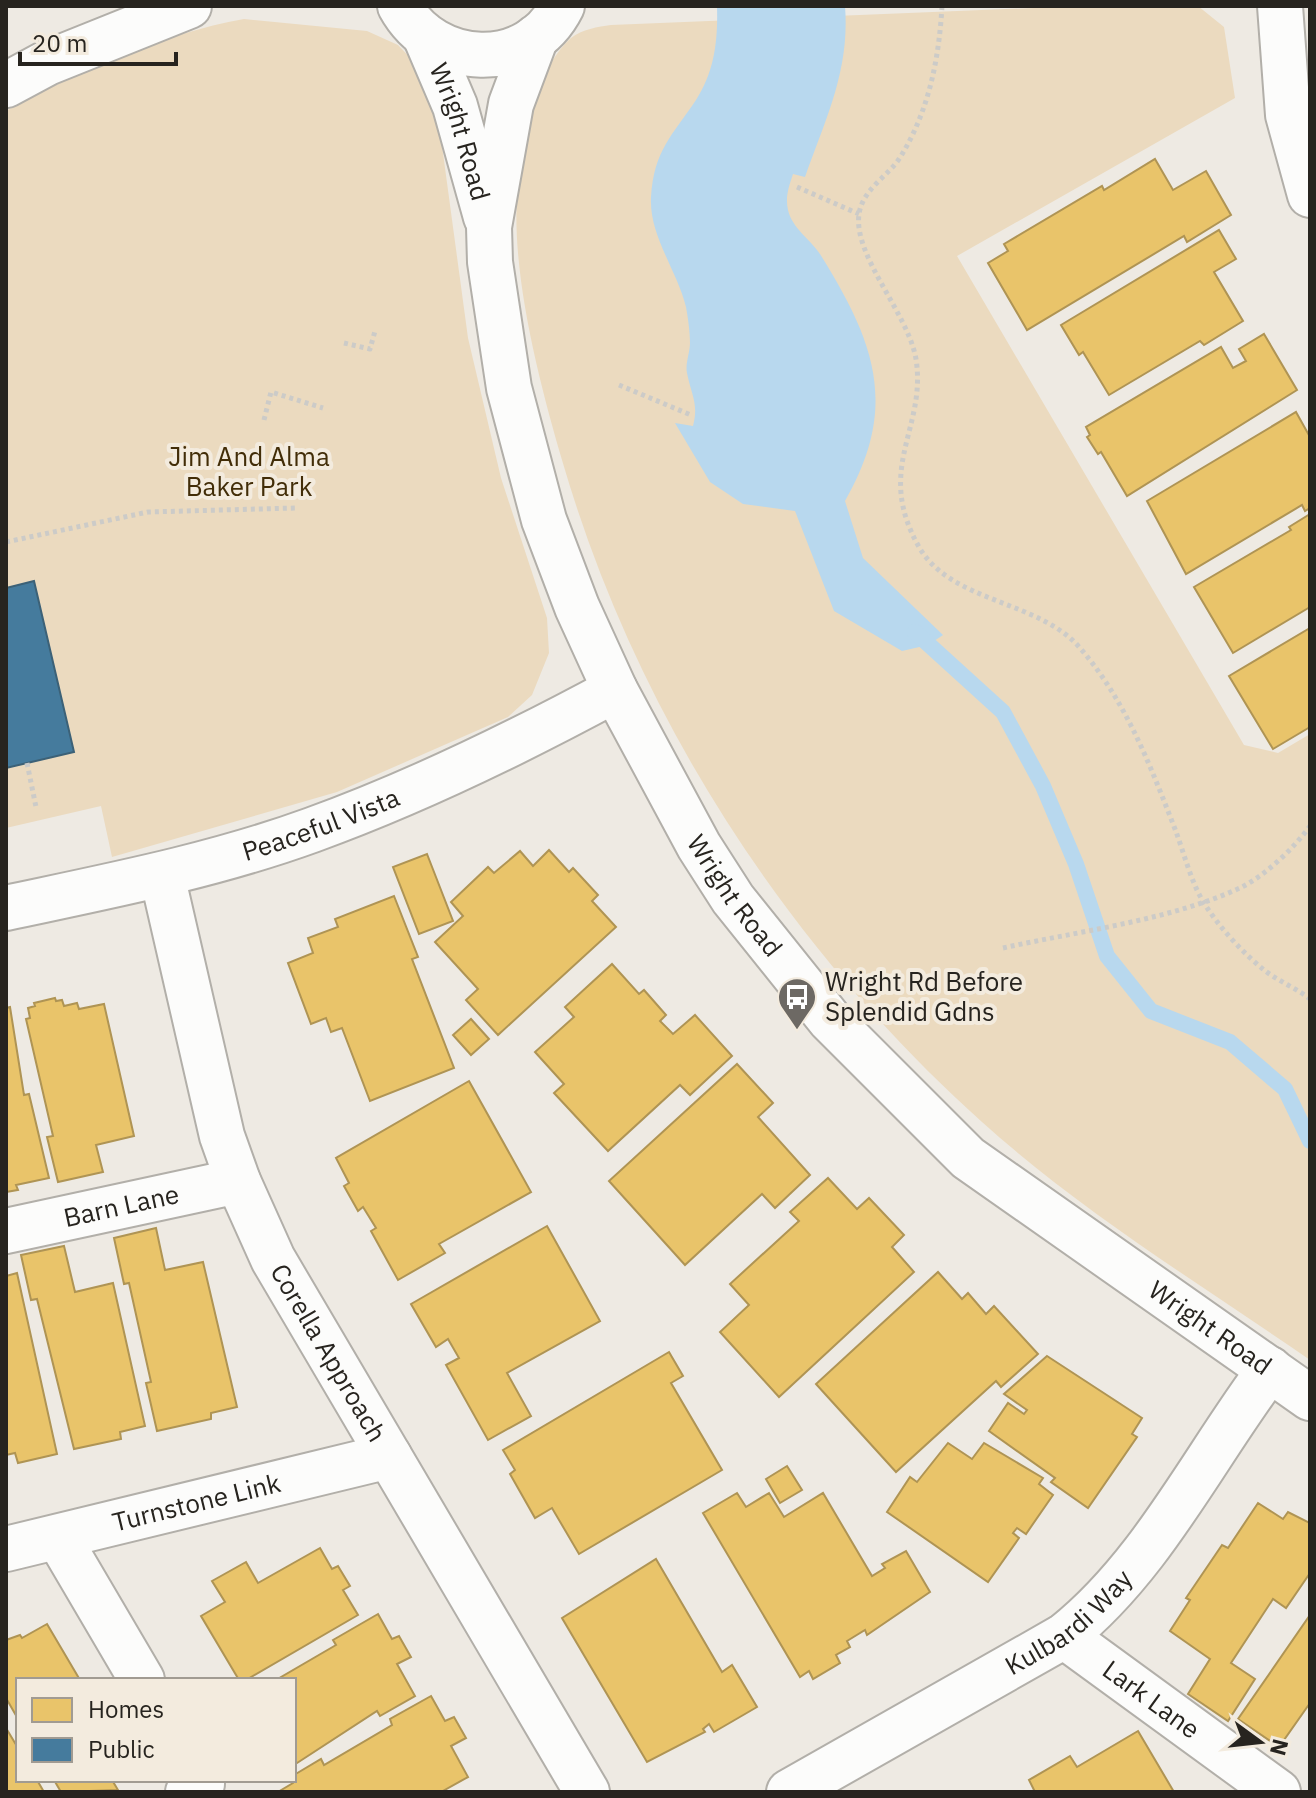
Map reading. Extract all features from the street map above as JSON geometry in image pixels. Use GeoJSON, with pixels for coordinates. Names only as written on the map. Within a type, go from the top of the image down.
{"type":"FeatureCollection","features":[{"type":"Feature","properties":{"kind":"street"},"geometry":{"type":"LineString","coordinates":[[6,85],[47,63],[189,6]]}},
{"type":"Feature","properties":{"kind":"street"},"geometry":{"type":"LineString","coordinates":[[1280,6],[1288,115],[1310,195]]}},
{"type":"Feature","properties":{"kind":"street"},"geometry":{"type":"LineString","coordinates":[[404,15],[450,52],[477,57],[504,53],[558,15]]}},
{"type":"Feature","properties":{"kind":"street","name":"Wright Road"},"geometry":{"type":"LineString","coordinates":[[404,15],[455,106],[489,227]]}},
{"type":"Feature","properties":{"kind":"street","name":"Wright Road"},"geometry":{"type":"LineString","coordinates":[[558,15],[511,104],[489,227],[490,262],[509,388],[544,520],[577,607],[615,690],[699,846],[725,886],[830,1020],[968,1158],[1310,1398]]}},
{"type":"Feature","properties":{"kind":"street","name":"Peaceful Vista"},"geometry":{"type":"LineString","coordinates":[[6,908],[162,875],[309,831],[532,736],[615,690]]}},
{"type":"Feature","properties":{"kind":"street","name":"Corella Approach"},"geometry":{"type":"LineString","coordinates":[[162,875],[222,1136],[238,1181],[273,1259],[587,1792]]}},
{"type":"Feature","properties":{"kind":"street","name":"Barn Lane"},"geometry":{"type":"LineString","coordinates":[[6,1231],[238,1181]]}},
{"type":"Feature","properties":{"kind":"street","name":"Kulbardi Way"},"geometry":{"type":"LineString","coordinates":[[789,1792],[1064,1636],[1099,1609],[1129,1573],[1270,1369]]}},
{"type":"Feature","properties":{"kind":"street","name":"Turnstone Link"},"geometry":{"type":"LineString","coordinates":[[6,1549],[389,1456]]}},
{"type":"Feature","properties":{"kind":"street"},"geometry":{"type":"LineString","coordinates":[[58,1537],[141,1678]]}},
{"type":"Feature","properties":{"kind":"street","name":"Lark Lane"},"geometry":{"type":"LineString","coordinates":[[1064,1636],[1278,1792]]}},
{"type":"Feature","properties":{"kind":"path"},"geometry":{"type":"LineString","coordinates":[[942,6],[939,51],[927,98],[901,155],[868,193],[859,214],[866,248],[907,327],[916,363],[916,383],[898,489],[919,548],[933,564],[977,594],[1034,615],[1079,646],[1123,709],[1142,746],[1203,902],[1234,941],[1265,971],[1310,999]]}},
{"type":"Feature","properties":{"kind":"path"},"geometry":{"type":"LineString","coordinates":[[797,187],[859,214]]}},
{"type":"Feature","properties":{"kind":"path"},"geometry":{"type":"LineString","coordinates":[[344,343],[370,349],[375,331]]}},
{"type":"Feature","properties":{"kind":"path"},"geometry":{"type":"LineString","coordinates":[[619,385],[691,415]]}},
{"type":"Feature","properties":{"kind":"path"},"geometry":{"type":"LineString","coordinates":[[264,420],[271,392],[323,408]]}},
{"type":"Feature","properties":{"kind":"path"},"geometry":{"type":"LineString","coordinates":[[6,542],[148,512],[296,508]]}},
{"type":"Feature","properties":{"kind":"path"},"geometry":{"type":"LineString","coordinates":[[27,763],[36,807]]}},
{"type":"Feature","properties":{"kind":"path"},"geometry":{"type":"LineString","coordinates":[[1003,948],[1203,902],[1244,886],[1297,844],[1310,826]]}},
{"type":"Feature","properties":{"kind":"green space"},"geometry":{"type":"Polygon","coordinates":[[[1083,6],[1198,6],[1224,27],[1235,98],[957,256],[1244,745],[1278,753],[1310,734],[1310,1360],[1101,1217],[1020,1155],[911,1053],[844,980],[782,902],[726,821],[676,735],[631,646],[593,554],[562,460],[527,320],[517,246],[516,210],[525,142],[540,85],[559,51],[575,35],[611,25],[1083,6]]]}},
{"type":"Feature","properties":{"kind":"green space","name":"Jim And Alma Baker Park"},"geometry":{"type":"Polygon","coordinates":[[[244,19],[367,31],[398,45],[421,69],[440,131],[468,338],[501,478],[547,618],[549,653],[532,695],[508,717],[337,792],[112,857],[101,806],[6,828],[6,111],[63,82],[152,44],[244,19]]]}},
{"type":"Feature","properties":{"kind":"water"},"geometry":{"type":"Polygon","coordinates":[[[717,6],[845,6],[844,51],[835,93],[805,177],[793,174],[787,205],[793,222],[820,254],[839,286],[866,345],[873,374],[875,404],[872,434],[862,466],[845,501],[863,558],[943,635],[928,645],[902,651],[834,611],[795,511],[743,504],[710,482],[675,423],[693,426],[695,418],[687,369],[689,330],[682,293],[654,225],[651,197],[660,155],[707,78],[716,43],[717,6]]]}},
{"type":"Feature","properties":{"kind":"building: Homes"},"geometry":{"type":"Polygon","coordinates":[[[1155,159],[1173,190],[1206,171],[1231,215],[1187,242],[1184,236],[1027,330],[988,263],[1008,251],[1004,244],[1102,186],[1104,190],[1155,159]]]}},
{"type":"Feature","properties":{"kind":"building: Homes"},"geometry":{"type":"Polygon","coordinates":[[[1219,230],[1236,259],[1214,272],[1243,321],[1204,345],[1200,341],[1109,395],[1083,352],[1079,355],[1061,325],[1219,230]]]}},
{"type":"Feature","properties":{"kind":"building: Homes"},"geometry":{"type":"Polygon","coordinates":[[[1264,334],[1297,390],[1127,496],[1101,452],[1098,454],[1087,437],[1090,435],[1086,427],[1221,347],[1233,368],[1246,361],[1239,349],[1264,334]]]}},
{"type":"Feature","properties":{"kind":"building: Homes"},"geometry":{"type":"Polygon","coordinates":[[[1296,412],[1310,437],[1310,508],[1305,511],[1302,505],[1186,574],[1147,501],[1296,412]]]}},
{"type":"Feature","properties":{"kind":"building: Homes"},"geometry":{"type":"Polygon","coordinates":[[[1310,514],[1310,607],[1233,653],[1194,587],[1291,530],[1289,527],[1310,514]]]}},
{"type":"Feature","properties":{"kind":"building: Homes"},"geometry":{"type":"Polygon","coordinates":[[[1310,628],[1310,727],[1273,749],[1229,676],[1310,628]]]}},
{"type":"Feature","properties":{"kind":"building: Homes"},"geometry":{"type":"Polygon","coordinates":[[[549,850],[569,872],[573,868],[598,895],[592,901],[616,927],[498,1035],[466,1000],[478,989],[435,942],[463,916],[451,902],[488,867],[494,873],[520,851],[533,866],[549,850]]]}},
{"type":"Feature","properties":{"kind":"building: Homes"},"geometry":{"type":"Polygon","coordinates":[[[427,854],[453,921],[419,934],[393,867],[427,854]]]}},
{"type":"Feature","properties":{"kind":"building: Homes"},"geometry":{"type":"Polygon","coordinates":[[[394,896],[418,957],[412,959],[454,1068],[370,1101],[342,1028],[331,1032],[326,1018],[311,1024],[288,963],[313,953],[308,938],[338,927],[335,919],[394,896]]]}},
{"type":"Feature","properties":{"kind":"building: Homes"},"geometry":{"type":"Polygon","coordinates":[[[612,964],[639,994],[644,990],[666,1015],[660,1021],[673,1034],[695,1015],[732,1056],[690,1095],[680,1085],[608,1151],[554,1093],[564,1084],[535,1052],[574,1017],[565,1007],[612,964]]]}},
{"type":"Feature","properties":{"kind":"building: Homes"},"geometry":{"type":"Polygon","coordinates":[[[55,998],[56,1001],[62,1000],[64,1006],[77,1003],[79,1009],[104,1004],[134,1136],[96,1145],[103,1172],[58,1182],[47,1137],[53,1136],[26,1019],[30,1018],[28,1008],[35,1006],[34,1003],[55,998]]]}},
{"type":"Feature","properties":{"kind":"building: Homes"},"geometry":{"type":"Polygon","coordinates":[[[10,1007],[24,1095],[29,1094],[49,1178],[16,1185],[18,1190],[6,1192],[6,1008],[10,1007]]]}},
{"type":"Feature","properties":{"kind":"building: Homes"},"geometry":{"type":"Polygon","coordinates":[[[471,1019],[489,1039],[471,1055],[453,1035],[471,1019]]]}},
{"type":"Feature","properties":{"kind":"building: Homes"},"geometry":{"type":"Polygon","coordinates":[[[737,1064],[773,1103],[758,1117],[810,1175],[775,1208],[762,1194],[685,1265],[609,1181],[737,1064]]]}},
{"type":"Feature","properties":{"kind":"building: Homes"},"geometry":{"type":"Polygon","coordinates":[[[469,1081],[531,1192],[439,1244],[445,1253],[398,1280],[371,1231],[376,1228],[363,1207],[358,1211],[344,1186],[349,1183],[336,1158],[469,1081]]]}},
{"type":"Feature","properties":{"kind":"building: Homes"},"geometry":{"type":"Polygon","coordinates":[[[828,1178],[857,1209],[869,1198],[904,1235],[892,1247],[914,1272],[779,1397],[720,1332],[749,1305],[730,1284],[799,1221],[790,1212],[828,1178]]]}},
{"type":"Feature","properties":{"kind":"building: Homes"},"geometry":{"type":"Polygon","coordinates":[[[547,1226],[600,1321],[507,1373],[531,1416],[488,1440],[446,1365],[459,1358],[448,1339],[436,1347],[411,1304],[547,1226]]]}},
{"type":"Feature","properties":{"kind":"building: Homes"},"geometry":{"type":"Polygon","coordinates":[[[156,1228],[165,1270],[203,1262],[237,1407],[211,1413],[211,1419],[157,1431],[146,1383],[151,1382],[129,1283],[124,1284],[114,1238],[156,1228]]]}},
{"type":"Feature","properties":{"kind":"building: Homes"},"geometry":{"type":"Polygon","coordinates":[[[64,1246],[75,1292],[113,1283],[145,1426],[120,1432],[121,1439],[74,1449],[37,1299],[31,1300],[21,1255],[64,1246]]]}},
{"type":"Feature","properties":{"kind":"building: Homes"},"geometry":{"type":"Polygon","coordinates":[[[938,1272],[962,1299],[968,1293],[986,1314],[994,1306],[1038,1354],[1001,1387],[996,1381],[896,1472],[816,1384],[938,1272]]]}},
{"type":"Feature","properties":{"kind":"building: Homes"},"geometry":{"type":"Polygon","coordinates":[[[17,1273],[57,1454],[18,1463],[15,1453],[6,1455],[6,1276],[17,1273]]]}},
{"type":"Feature","properties":{"kind":"building: Homes"},"geometry":{"type":"Polygon","coordinates":[[[669,1352],[683,1376],[671,1383],[722,1470],[579,1554],[552,1508],[535,1518],[510,1474],[515,1470],[503,1450],[669,1352]]]}},
{"type":"Feature","properties":{"kind":"building: Homes"},"geometry":{"type":"Polygon","coordinates":[[[1047,1356],[1142,1418],[1132,1434],[1137,1437],[1088,1508],[1051,1482],[1055,1478],[989,1431],[1008,1403],[1024,1414],[1027,1410],[1004,1394],[1047,1356]]]}},
{"type":"Feature","properties":{"kind":"building: Homes"},"geometry":{"type":"Polygon","coordinates":[[[948,1443],[972,1459],[984,1443],[1043,1478],[1039,1484],[1053,1495],[1026,1534],[1017,1528],[1013,1533],[1019,1538],[988,1582],[887,1512],[910,1477],[917,1482],[948,1443]]]}},
{"type":"Feature","properties":{"kind":"building: Homes"},"geometry":{"type":"Polygon","coordinates":[[[787,1466],[802,1490],[780,1503],[766,1479],[787,1466]]]}},
{"type":"Feature","properties":{"kind":"building: Homes"},"geometry":{"type":"Polygon","coordinates":[[[737,1493],[746,1507],[769,1493],[784,1517],[823,1493],[872,1576],[885,1568],[882,1564],[906,1551],[930,1592],[867,1635],[865,1630],[847,1641],[850,1647],[836,1655],[840,1663],[813,1679],[809,1671],[800,1677],[703,1513],[737,1493]]]}},
{"type":"Feature","properties":{"kind":"building: Homes"},"geometry":{"type":"Polygon","coordinates":[[[1258,1503],[1283,1519],[1288,1512],[1310,1523],[1310,1573],[1286,1608],[1273,1599],[1231,1663],[1255,1679],[1228,1721],[1188,1694],[1210,1659],[1170,1631],[1190,1600],[1186,1598],[1222,1545],[1228,1548],[1258,1503]]]}},
{"type":"Feature","properties":{"kind":"building: Homes"},"geometry":{"type":"Polygon","coordinates":[[[320,1548],[332,1569],[338,1566],[350,1586],[343,1590],[358,1615],[249,1678],[238,1678],[201,1616],[225,1602],[212,1581],[246,1562],[258,1583],[320,1548]]]}},
{"type":"Feature","properties":{"kind":"building: Homes"},"geometry":{"type":"Polygon","coordinates":[[[656,1559],[722,1672],[732,1665],[757,1707],[714,1732],[709,1724],[703,1729],[705,1732],[647,1762],[562,1618],[656,1559]]]}},
{"type":"Feature","properties":{"kind":"building: Homes"},"geometry":{"type":"Polygon","coordinates":[[[378,1614],[392,1639],[399,1636],[411,1657],[397,1664],[415,1696],[380,1716],[377,1711],[296,1764],[296,1678],[279,1678],[336,1645],[333,1640],[378,1614]]]}},
{"type":"Feature","properties":{"kind":"building: Homes"},"geometry":{"type":"Polygon","coordinates":[[[1310,1615],[1310,1703],[1279,1747],[1238,1719],[1310,1615]]]}},
{"type":"Feature","properties":{"kind":"building: Homes"},"geometry":{"type":"Polygon","coordinates":[[[47,1624],[79,1678],[16,1678],[16,1716],[6,1698],[6,1640],[20,1635],[22,1638],[47,1624]]]}},
{"type":"Feature","properties":{"kind":"building: Homes"},"geometry":{"type":"Polygon","coordinates":[[[431,1696],[445,1721],[454,1717],[466,1738],[451,1746],[468,1777],[441,1792],[278,1792],[296,1782],[296,1774],[321,1759],[324,1765],[392,1725],[390,1719],[431,1696]]]}},
{"type":"Feature","properties":{"kind":"building: Homes"},"geometry":{"type":"Polygon","coordinates":[[[6,1728],[16,1745],[16,1782],[38,1782],[44,1792],[6,1792],[6,1728]]]}},
{"type":"Feature","properties":{"kind":"building: Homes"},"geometry":{"type":"Polygon","coordinates":[[[1138,1731],[1174,1792],[1035,1792],[1029,1780],[1070,1756],[1077,1767],[1138,1731]]]}},
{"type":"Feature","properties":{"kind":"building: Homes"},"geometry":{"type":"Polygon","coordinates":[[[55,1782],[113,1782],[118,1790],[61,1792],[55,1782]]]}},
{"type":"Feature","properties":{"kind":"building: Public"},"geometry":{"type":"Polygon","coordinates":[[[34,581],[74,752],[6,768],[6,588],[34,581]]]}},
{"type":"Feature","properties":{"kind":"waterway"},"geometry":{"type":"LineString","coordinates":[[915,632],[1003,712],[1043,786],[1076,864],[1107,956],[1151,1011],[1230,1042],[1285,1089],[1310,1141]]}},
{"type":"Feature","properties":{"kind":"place","name":"Wright Rd Before Splendid Gdns"},"geometry":{"type":"Point","coordinates":[797,1031]}}]}
